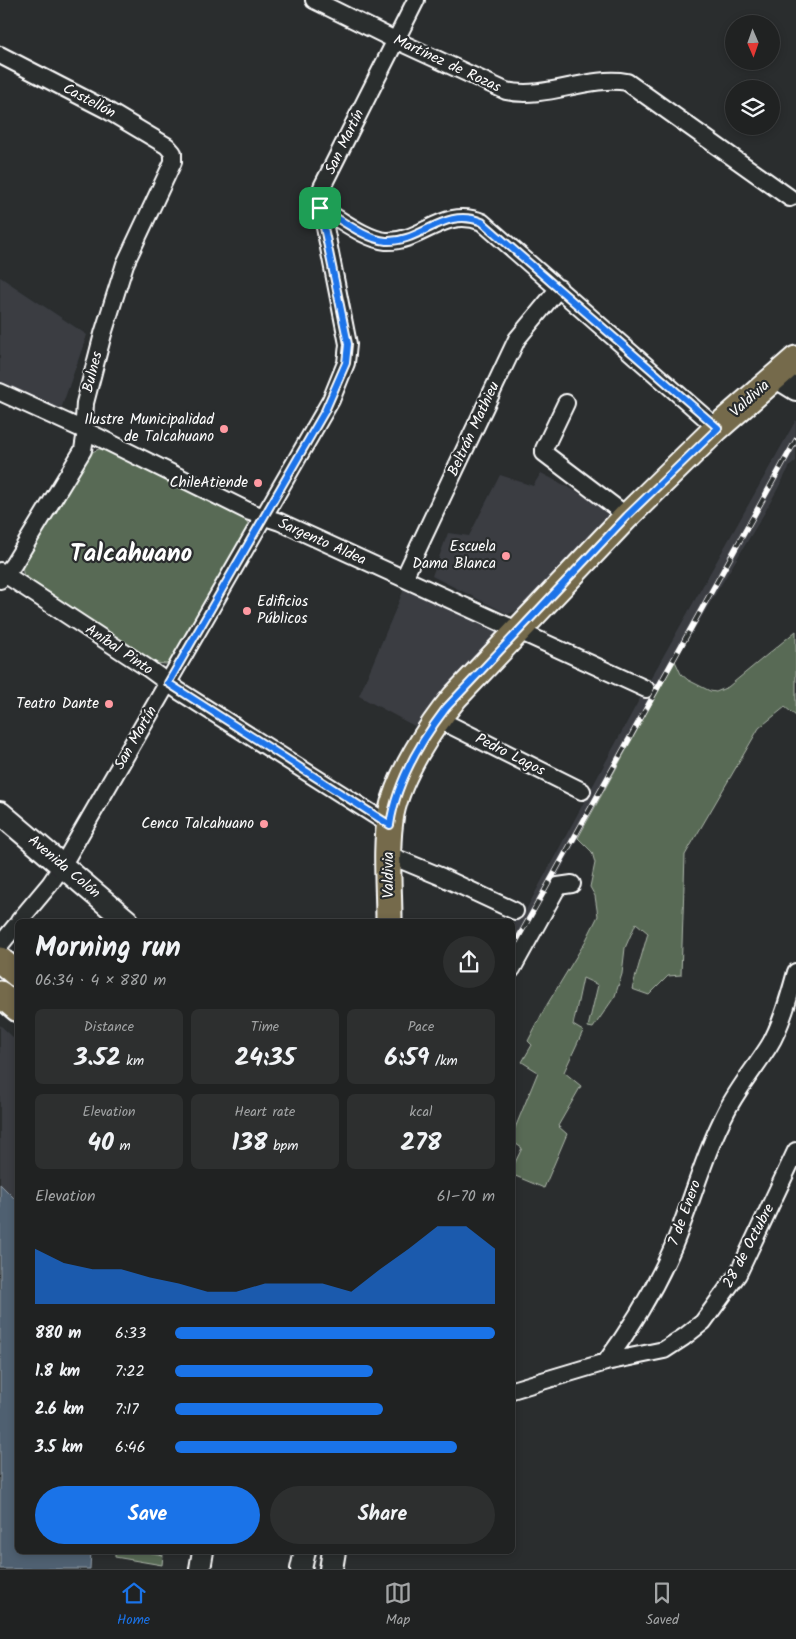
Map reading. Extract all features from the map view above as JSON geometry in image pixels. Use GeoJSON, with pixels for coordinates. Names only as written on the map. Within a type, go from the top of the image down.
{"type":"FeatureCollection","features":[{"type":"Feature","properties":{"kind":"main road","name":"Valdivia"},"geometry":{"type":"LineString","coordinates":[[389,919],[391,813],[400,786],[421,745],[438,719],[455,697],[627,516],[718,428],[796,358]]}},
{"type":"Feature","properties":{"kind":"main road"},"geometry":{"type":"LineString","coordinates":[[775,376],[796,389]]}},
{"type":"Feature","properties":{"kind":"main road","name":"Avenida Colón"},"geometry":{"type":"LineString","coordinates":[[0,813],[125,919]]}},
{"type":"Feature","properties":{"kind":"main road"},"geometry":{"type":"LineString","coordinates":[[0,960],[15,972]]}},
{"type":"Feature","properties":{"kind":"main road"},"geometry":{"type":"LineString","coordinates":[[0,994],[15,1006]]}},
{"type":"Feature","properties":{"kind":"main road"},"geometry":{"type":"LineString","coordinates":[[331,1569],[334,1554]]}},
{"type":"Feature","properties":{"kind":"street","name":"Martínez de Rozas"},"geometry":{"type":"LineString","coordinates":[[314,0],[506,91],[533,93],[611,81],[627,82],[790,198]]}},
{"type":"Feature","properties":{"kind":"street","name":"San Martín"},"geometry":{"type":"LineString","coordinates":[[21,919],[50,884],[62,866],[325,411],[342,373],[348,354],[348,344],[319,197],[416,0]]}},
{"type":"Feature","properties":{"kind":"street","name":"Castellón"},"geometry":{"type":"LineString","coordinates":[[0,56],[105,109],[167,146],[173,153]]}},
{"type":"Feature","properties":{"kind":"street","name":"Bulnes"},"geometry":{"type":"LineString","coordinates":[[2,575],[13,565],[83,450],[86,432],[85,403],[110,309],[125,264],[173,162],[173,153]]}},
{"type":"Feature","properties":{"kind":"street"},"geometry":{"type":"LineString","coordinates":[[320,208],[370,237],[385,241],[404,238],[452,218],[461,217],[476,220],[488,226],[718,428]]}},
{"type":"Feature","properties":{"kind":"street","name":"Beltrán Mathieu"},"geometry":{"type":"LineString","coordinates":[[404,578],[517,339],[559,288]]}},
{"type":"Feature","properties":{"kind":"street","name":"Sargento Aldea"},"geometry":{"type":"LineString","coordinates":[[0,392],[242,508],[280,522],[646,689]]}},
{"type":"Feature","properties":{"kind":"street"},"geometry":{"type":"LineString","coordinates":[[566,403],[544,449],[544,454],[627,516]]}},
{"type":"Feature","properties":{"kind":"street","name":"Aníbal Pinto"},"geometry":{"type":"LineString","coordinates":[[2,575],[390,825]]}},
{"type":"Feature","properties":{"kind":"street","name":"Pedro Lagos"},"geometry":{"type":"LineString","coordinates":[[438,719],[582,791]]}},
{"type":"Feature","properties":{"kind":"street"},"geometry":{"type":"LineString","coordinates":[[389,855],[515,911]]}},
{"type":"Feature","properties":{"kind":"street"},"geometry":{"type":"LineString","coordinates":[[515,964],[558,886],[572,884]]}},
{"type":"Feature","properties":{"kind":"street","name":"San Martín"},"geometry":{"type":"LineString","coordinates":[[0,944],[15,926]]}},
{"type":"Feature","properties":{"kind":"street","name":"7 de Enero"},"geometry":{"type":"LineString","coordinates":[[606,1362],[638,1316],[655,1286],[673,1246],[715,1135],[727,1109],[748,1075],[770,1045],[788,1001],[796,972]]}},
{"type":"Feature","properties":{"kind":"street","name":"28 de Octubre"},"geometry":{"type":"LineString","coordinates":[[606,1362],[664,1350],[703,1322],[738,1274],[796,1151]]}},
{"type":"Feature","properties":{"kind":"street"},"geometry":{"type":"LineString","coordinates":[[515,1389],[606,1362]]}},
{"type":"Feature","properties":{"kind":"street"},"geometry":{"type":"LineString","coordinates":[[200,1569],[202,1554]]}},
{"type":"Feature","properties":{"kind":"shaded area"},"geometry":{"type":"Polygon","coordinates":[[[0,277],[87,335],[61,409],[0,383],[0,277]]]}},
{"type":"Feature","properties":{"kind":"shaded area"},"geometry":{"type":"Polygon","coordinates":[[[796,420],[796,461],[790,466],[765,512],[675,661],[515,953],[515,921],[516,919],[520,921],[646,687],[796,420]]]}},
{"type":"Feature","properties":{"kind":"shaded area","name":"Escuela Dama Blanca"},"geometry":{"type":"Polygon","coordinates":[[[541,473],[610,509],[610,517],[517,611],[508,614],[432,576],[448,533],[469,536],[500,475],[533,486],[541,473]]]}},
{"type":"Feature","properties":{"kind":"shaded area"},"geometry":{"type":"Polygon","coordinates":[[[405,587],[498,630],[434,702],[418,728],[359,696],[405,587]]]}},
{"type":"Feature","properties":{"kind":"shaded area"},"geometry":{"type":"Polygon","coordinates":[[[0,1025],[15,1039],[15,1200],[0,1184],[0,1025]]]}},
{"type":"Feature","properties":{"kind":"green space"},"geometry":{"type":"Polygon","coordinates":[[[99,449],[107,450],[246,519],[249,527],[172,662],[166,664],[156,663],[25,578],[23,574],[24,561],[92,452],[99,449]]]}},
{"type":"Feature","properties":{"kind":"green space"},"geometry":{"type":"Polygon","coordinates":[[[796,631],[796,716],[785,707],[759,728],[685,855],[681,975],[668,976],[649,995],[632,989],[648,933],[636,923],[625,948],[622,974],[615,996],[593,1028],[588,1027],[598,985],[583,978],[573,1025],[583,1031],[564,1072],[581,1086],[558,1126],[567,1134],[544,1188],[515,1176],[515,1163],[522,1148],[515,1143],[515,1128],[538,1072],[522,1062],[532,1045],[528,1041],[598,916],[595,896],[590,887],[595,863],[592,852],[578,838],[675,661],[681,674],[688,680],[710,691],[716,692],[728,687],[796,631]]]}},
{"type":"Feature","properties":{"kind":"green space"},"geometry":{"type":"Polygon","coordinates":[[[115,1554],[163,1555],[162,1565],[115,1557],[115,1554]]]}},
{"type":"Feature","properties":{"kind":"water"},"geometry":{"type":"Polygon","coordinates":[[[0,1184],[15,1199],[15,1554],[91,1554],[90,1569],[0,1569],[0,1184]]]}},
{"type":"Feature","properties":{"kind":"railway"},"geometry":{"type":"LineString","coordinates":[[515,944],[796,440]]}},
{"type":"Feature","properties":{"kind":"place","name":"Ilustre Municipalidad de Talcahuano"},"geometry":{"type":"Point","coordinates":[224,429]}},
{"type":"Feature","properties":{"kind":"place","name":"ChileAtiende"},"geometry":{"type":"Point","coordinates":[258,483]}},
{"type":"Feature","properties":{"kind":"place","name":"Escuela Dama Blanca"},"geometry":{"type":"Point","coordinates":[506,556]}},
{"type":"Feature","properties":{"kind":"place","name":"Edificios Públicos"},"geometry":{"type":"Point","coordinates":[247,611]}},
{"type":"Feature","properties":{"kind":"place","name":"Teatro Dante"},"geometry":{"type":"Point","coordinates":[109,704]}},
{"type":"Feature","properties":{"kind":"place","name":"Cenco Talcahuano"},"geometry":{"type":"Point","coordinates":[264,824]}},
{"type":"Feature","properties":{"kind":"district","name":"Talcahuano"},"geometry":{"type":"Point","coordinates":[131,554]}},
{"type":"Feature","properties":{"kind":"route"},"geometry":{"type":"LineString","coordinates":[[320,208],[370,237],[385,241],[395,241],[404,238],[452,218],[470,218],[482,222],[718,428],[627,516],[455,697],[421,745],[406,772],[394,801],[390,825],[168,683],[325,411],[346,363],[348,344],[320,208]]}}]}
